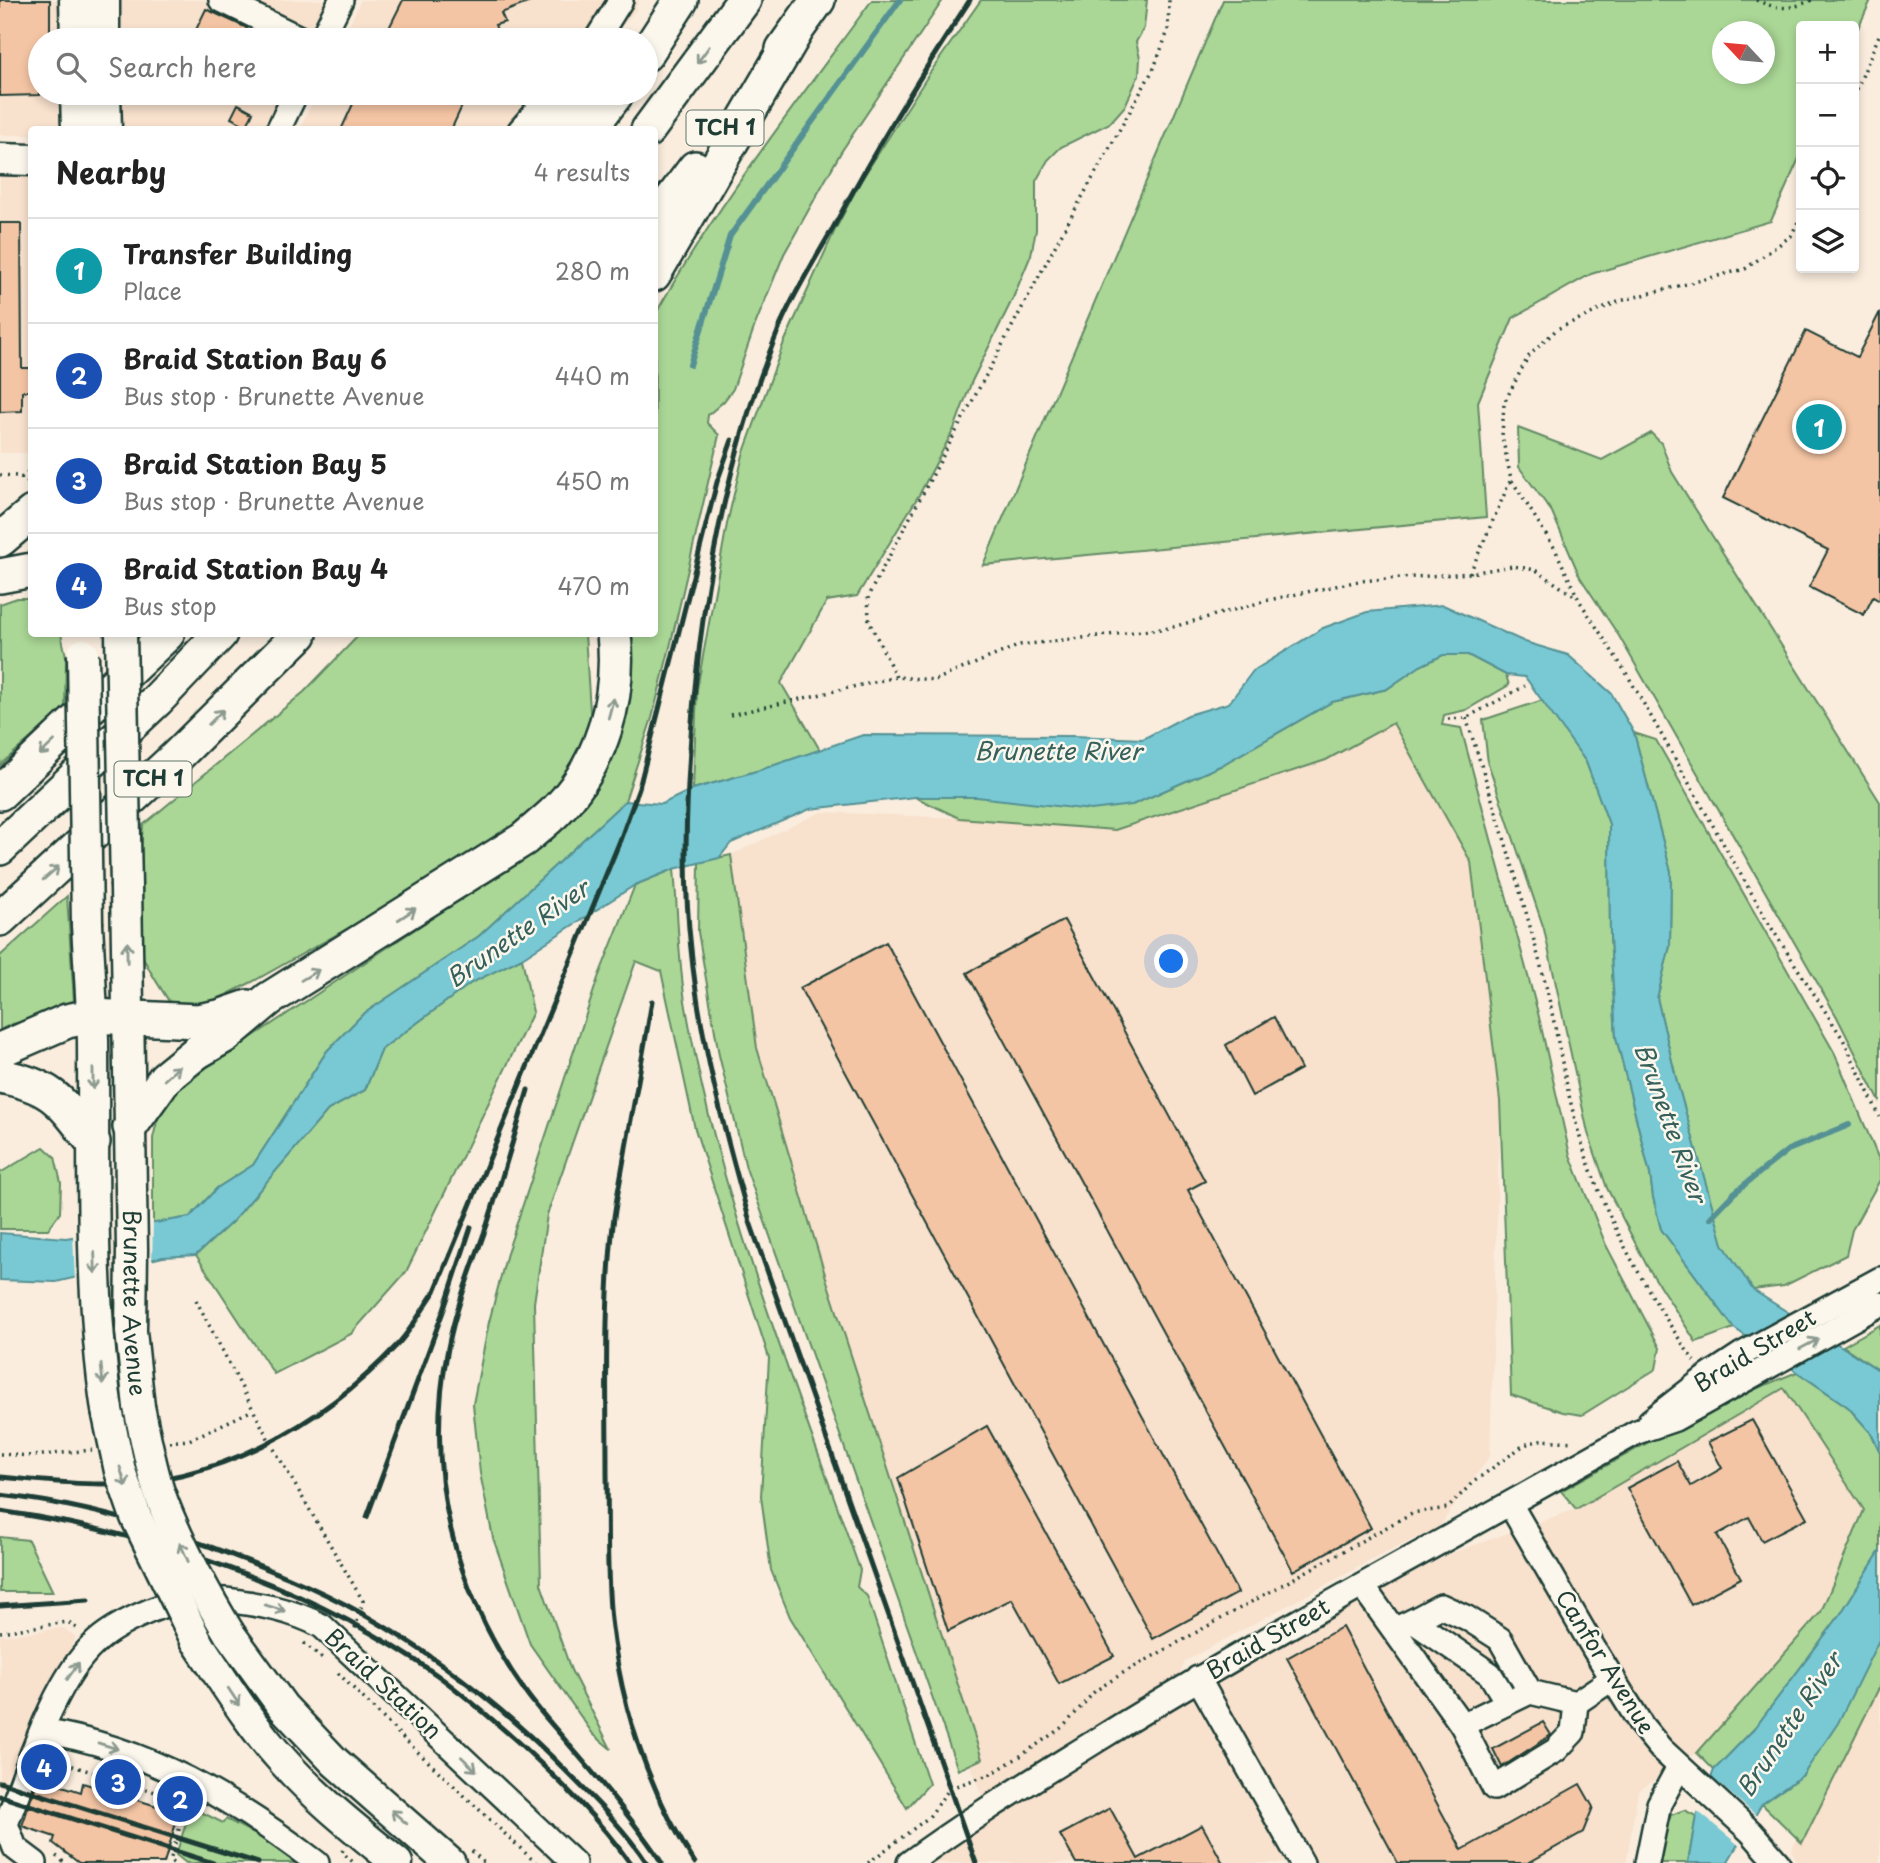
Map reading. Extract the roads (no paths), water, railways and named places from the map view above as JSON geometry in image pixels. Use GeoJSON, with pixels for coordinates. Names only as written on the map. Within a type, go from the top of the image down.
{"type":"FeatureCollection","features":[{"type":"Feature","properties":{"kind":"highway"},"geometry":{"type":"LineString","coordinates":[[644,28],[667,0]]}},
{"type":"Feature","properties":{"kind":"highway"},"geometry":{"type":"LineString","coordinates":[[658,35],[681,0]]}},
{"type":"Feature","properties":{"kind":"highway","name":"TCH 1"},"geometry":{"type":"LineString","coordinates":[[651,126],[744,0]]}},
{"type":"Feature","properties":{"kind":"highway","name":"TCH 1"},"geometry":{"type":"LineString","coordinates":[[658,218],[818,0]]}},
{"type":"Feature","properties":{"kind":"highway"},"geometry":{"type":"LineString","coordinates":[[658,267],[794,33]]}},
{"type":"Feature","properties":{"kind":"highway"},"geometry":{"type":"LineString","coordinates":[[559,126],[577,105]]}},
{"type":"Feature","properties":{"kind":"highway"},"geometry":{"type":"LineString","coordinates":[[592,126],[608,105]]}},
{"type":"Feature","properties":{"kind":"highway"},"geometry":{"type":"LineString","coordinates":[[0,540],[28,516]]}},
{"type":"Feature","properties":{"kind":"highway"},"geometry":{"type":"LineString","coordinates":[[0,540],[28,530]]}},
{"type":"Feature","properties":{"kind":"highway"},"geometry":{"type":"LineString","coordinates":[[0,576],[28,571]]}},
{"type":"Feature","properties":{"kind":"highway"},"geometry":{"type":"LineString","coordinates":[[0,793],[164,637]]}},
{"type":"Feature","properties":{"kind":"highway","name":"TCH 1"},"geometry":{"type":"LineString","coordinates":[[0,848],[157,700],[217,637]]}},
{"type":"Feature","properties":{"kind":"highway","name":"TCH 1"},"geometry":{"type":"LineString","coordinates":[[0,919],[176,757],[297,637]]}},
{"type":"Feature","properties":{"kind":"highway"},"geometry":{"type":"LineString","coordinates":[[131,1127],[165,1078],[197,1052],[226,1035],[269,999],[524,839],[557,810],[587,771],[604,733],[615,694],[614,637]]}},
{"type":"Feature","properties":{"kind":"highway"},"geometry":{"type":"LineString","coordinates":[[0,1050],[67,1021],[92,1016],[198,1021],[219,1017],[269,999]]}},
{"type":"Feature","properties":{"kind":"highway"},"geometry":{"type":"LineString","coordinates":[[0,1076],[29,1082],[52,1094],[67,1108],[93,1142]]}},
{"type":"Feature","properties":{"kind":"main road"},"geometry":{"type":"LineString","coordinates":[[75,0],[75,28]]}},
{"type":"Feature","properties":{"kind":"main road"},"geometry":{"type":"LineString","coordinates":[[104,0],[104,28]]}},
{"type":"Feature","properties":{"kind":"main road"},"geometry":{"type":"LineString","coordinates":[[76,105],[77,126]]}},
{"type":"Feature","properties":{"kind":"main road"},"geometry":{"type":"LineString","coordinates":[[105,105],[106,126]]}},
{"type":"Feature","properties":{"kind":"main road"},"geometry":{"type":"LineString","coordinates":[[0,159],[28,160]]}},
{"type":"Feature","properties":{"kind":"main road","name":"Brunette Avenue"},"geometry":{"type":"LineString","coordinates":[[121,637],[131,1127],[131,1331],[139,1407],[156,1479],[173,1526],[199,1583],[229,1633],[283,1707],[335,1762],[450,1863]]}},
{"type":"Feature","properties":{"kind":"main road","name":"Brunette Avenue"},"geometry":{"type":"LineString","coordinates":[[83,644],[87,924],[92,1016],[93,1195],[99,1338],[107,1410],[120,1471],[136,1517],[196,1640],[240,1707],[279,1757],[308,1787],[397,1863]]}},
{"type":"Feature","properties":{"kind":"street"},"geometry":{"type":"LineString","coordinates":[[220,0],[279,28]]}},
{"type":"Feature","properties":{"kind":"street"},"geometry":{"type":"LineString","coordinates":[[327,28],[341,0]]}},
{"type":"Feature","properties":{"kind":"street"},"geometry":{"type":"LineString","coordinates":[[604,28],[621,0]]}},
{"type":"Feature","properties":{"kind":"street"},"geometry":{"type":"LineString","coordinates":[[280,126],[290,105]]}},
{"type":"Feature","properties":{"kind":"street"},"geometry":{"type":"LineString","coordinates":[[523,126],[542,105]]}},
{"type":"Feature","properties":{"kind":"street","name":"Braid Street"},"geometry":{"type":"LineString","coordinates":[[1637,1433],[1668,1405],[1742,1354],[1880,1279]]}},
{"type":"Feature","properties":{"kind":"street","name":"Braid Street"},"geometry":{"type":"LineString","coordinates":[[909,1863],[962,1824],[1198,1678],[1637,1433],[1675,1419],[1880,1304]]}},
{"type":"Feature","properties":{"kind":"street","name":"Canfor Avenue"},"geometry":{"type":"LineString","coordinates":[[1510,1504],[1642,1726],[1696,1784],[1751,1832],[1778,1863]]}},
{"type":"Feature","properties":{"kind":"street"},"geometry":{"type":"LineString","coordinates":[[1364,1585],[1371,1598],[1404,1625],[1490,1674],[1507,1702]]}},
{"type":"Feature","properties":{"kind":"street","name":"Braid Station"},"geometry":{"type":"LineString","coordinates":[[35,1863],[15,1848],[6,1825],[41,1731],[67,1679],[93,1644],[123,1623],[169,1602],[199,1598],[261,1604],[315,1622],[574,1863]]}},
{"type":"Feature","properties":{"kind":"street"},"geometry":{"type":"LineString","coordinates":[[1404,1625],[1441,1606],[1467,1618],[1500,1639],[1531,1692]]}},
{"type":"Feature","properties":{"kind":"street"},"geometry":{"type":"LineString","coordinates":[[1404,1625],[1462,1725],[1494,1788],[1556,1750],[1573,1732],[1576,1703]]}},
{"type":"Feature","properties":{"kind":"street"},"geometry":{"type":"LineString","coordinates":[[1198,1678],[1302,1863]]}},
{"type":"Feature","properties":{"kind":"street"},"geometry":{"type":"LineString","coordinates":[[1462,1725],[1531,1692],[1576,1703],[1612,1678]]}},
{"type":"Feature","properties":{"kind":"street"},"geometry":{"type":"LineString","coordinates":[[41,1731],[81,1738],[131,1753],[186,1777],[280,1835],[317,1863]]}},
{"type":"Feature","properties":{"kind":"street"},"geometry":{"type":"LineString","coordinates":[[1647,1863],[1659,1804],[1679,1767]]}},
{"type":"Feature","properties":{"kind":"water","name":"Brunette River"},"geometry":{"type":"Polygon","coordinates":[[[1443,605],[1525,642],[1568,655],[1611,693],[1634,733],[1671,872],[1670,946],[1657,998],[1677,1082],[1723,1244],[1753,1290],[1880,1371],[1880,1452],[1871,1433],[1848,1407],[1734,1328],[1661,1229],[1616,1037],[1610,936],[1609,824],[1586,762],[1525,677],[1506,675],[1468,655],[1443,655],[1420,666],[1387,689],[1332,702],[1220,766],[1132,805],[1091,810],[977,797],[915,797],[810,809],[731,843],[719,858],[674,869],[635,885],[522,958],[471,983],[382,1049],[365,1090],[328,1110],[233,1221],[196,1255],[163,1257],[56,1282],[0,1280],[0,1233],[66,1238],[190,1217],[217,1188],[253,1165],[327,1051],[362,1015],[479,936],[625,801],[662,804],[693,789],[760,770],[863,735],[1143,739],[1188,715],[1229,703],[1253,671],[1323,628],[1367,612],[1443,605]]]}},
{"type":"Feature","properties":{"kind":"water","name":"Brunette River"},"geometry":{"type":"Polygon","coordinates":[[[1880,1551],[1880,1638],[1838,1723],[1803,1775],[1762,1804],[1727,1863],[1688,1863],[1696,1816],[1714,1770],[1755,1728],[1840,1615],[1880,1551]]]}},
{"type":"Feature","properties":{"kind":"waterway"},"geometry":{"type":"LineString","coordinates":[[690,365],[730,236],[900,0]]}},
{"type":"Feature","properties":{"kind":"waterway"},"geometry":{"type":"LineString","coordinates":[[1710,1218],[1734,1193],[1788,1150],[1849,1125]]}},
{"type":"Feature","properties":{"kind":"railway"},"geometry":{"type":"LineString","coordinates":[[970,0],[882,141],[794,296],[763,369],[746,419],[720,523],[702,629],[689,762],[686,869],[688,923],[700,1018],[723,1121],[750,1222],[976,1863]]}},
{"type":"Feature","properties":{"kind":"railway"},"geometry":{"type":"LineString","coordinates":[[0,1477],[89,1484],[145,1481],[186,1474],[226,1461],[264,1445],[335,1400],[368,1374],[408,1332],[435,1291],[619,843],[639,788],[717,482],[732,440]]}},
{"type":"Feature","properties":{"kind":"railway"},"geometry":{"type":"LineString","coordinates":[[652,1001],[616,1205],[610,1256],[607,1349],[608,1584],[622,1684],[639,1746],[663,1806],[695,1863]]}},
{"type":"Feature","properties":{"kind":"railway"},"geometry":{"type":"LineString","coordinates":[[528,1090],[451,1332],[441,1394],[443,1485],[463,1572],[480,1614],[502,1655],[532,1701],[618,1804],[662,1863]]}},
{"type":"Feature","properties":{"kind":"railway"},"geometry":{"type":"LineString","coordinates":[[367,1517],[444,1309],[471,1227]]}},
{"type":"Feature","properties":{"kind":"railway"},"geometry":{"type":"LineString","coordinates":[[0,1495],[80,1508],[185,1538],[287,1577],[361,1613],[418,1648],[497,1707],[601,1806],[647,1863]]}},
{"type":"Feature","properties":{"kind":"railway"},"geometry":{"type":"LineString","coordinates":[[0,1511],[115,1533],[228,1568],[337,1615],[388,1643],[448,1683],[519,1743],[578,1800],[630,1863]]}},
{"type":"Feature","properties":{"kind":"railway"},"geometry":{"type":"LineString","coordinates":[[0,1606],[88,1600]]}},
{"type":"Feature","properties":{"kind":"railway"},"geometry":{"type":"LineString","coordinates":[[0,1782],[258,1863]]}},
{"type":"Feature","properties":{"kind":"railway"},"geometry":{"type":"LineString","coordinates":[[0,1796],[213,1863]]}},
{"type":"Feature","properties":{"kind":"place","name":"Transfer Building"},"geometry":{"type":"Point","coordinates":[1819,427]}},
{"type":"Feature","properties":{"kind":"place","name":"Braid Station Bay 4"},"geometry":{"type":"Point","coordinates":[44,1767]}},
{"type":"Feature","properties":{"kind":"place","name":"Braid Station Bay 5"},"geometry":{"type":"Point","coordinates":[118,1782]}},
{"type":"Feature","properties":{"kind":"place","name":"Braid Station Bay 6"},"geometry":{"type":"Point","coordinates":[180,1799]}}]}
